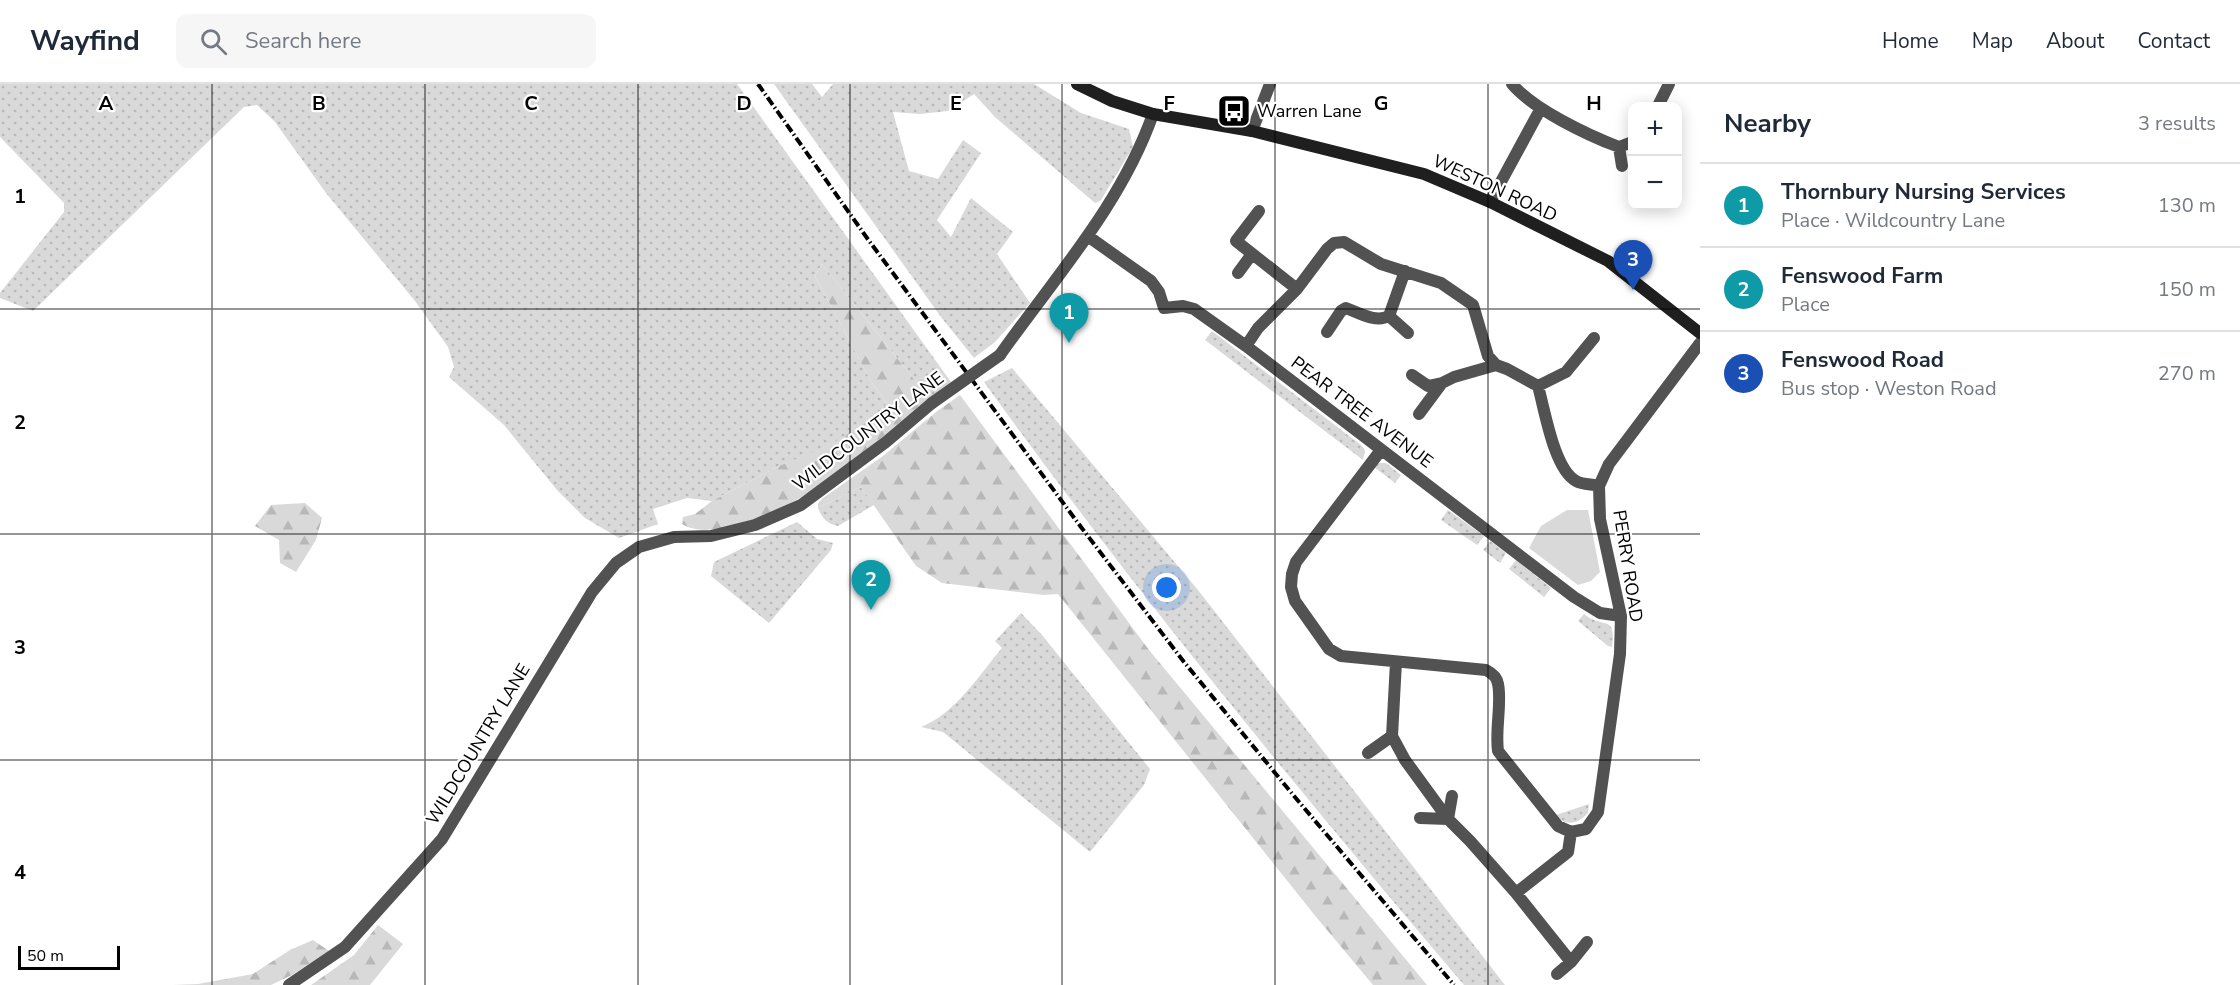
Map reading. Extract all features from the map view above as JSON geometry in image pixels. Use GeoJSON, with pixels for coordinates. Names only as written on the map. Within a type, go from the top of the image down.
{"type":"FeatureCollection","features":[{"type":"Feature","properties":{"kind":"street","name":"WESTON ROAD"},"geometry":{"type":"LineString","coordinates":[[1077,84],[1112,101],[1153,114],[1252,131],[1424,174],[1490,202],[1608,261],[1700,333]]}},
{"type":"Feature","properties":{"kind":"street"},"geometry":{"type":"LineString","coordinates":[[1252,131],[1270,84]]}},
{"type":"Feature","properties":{"kind":"street"},"geometry":{"type":"LineString","coordinates":[[1512,84],[1521,95],[1541,108],[1619,147],[1628,144]]}},
{"type":"Feature","properties":{"kind":"street"},"geometry":{"type":"LineString","coordinates":[[1660,102],[1669,84]]}},
{"type":"Feature","properties":{"kind":"street"},"geometry":{"type":"LineString","coordinates":[[1490,202],[1541,108]]}},
{"type":"Feature","properties":{"kind":"street","name":"WILDCOUNTRY LANE"},"geometry":{"type":"LineString","coordinates":[[289,985],[345,947],[442,839],[592,592],[616,563],[639,547],[674,537],[711,536],[755,525],[801,505],[886,442],[932,403],[1000,355],[1089,237],[1142,146],[1153,114]]}},
{"type":"Feature","properties":{"kind":"street"},"geometry":{"type":"LineString","coordinates":[[1619,147],[1622,166]]}},
{"type":"Feature","properties":{"kind":"street"},"geometry":{"type":"LineString","coordinates":[[1258,211],[1236,241],[1297,289]]}},
{"type":"Feature","properties":{"kind":"street","name":"PEAR TREE AVENUE"},"geometry":{"type":"LineString","coordinates":[[1089,237],[1151,281],[1159,292],[1164,308],[1184,306],[1194,309],[1574,597],[1600,613],[1621,616]]}},
{"type":"Feature","properties":{"kind":"street"},"geometry":{"type":"LineString","coordinates":[[1245,346],[1258,328],[1297,289],[1327,249],[1334,243],[1344,242],[1381,264],[1442,283],[1473,304],[1488,356],[1496,365],[1538,386],[1556,452],[1568,476],[1579,483],[1599,486]]}},
{"type":"Feature","properties":{"kind":"street"},"geometry":{"type":"LineString","coordinates":[[1238,273],[1252,254]]}},
{"type":"Feature","properties":{"kind":"street"},"geometry":{"type":"LineString","coordinates":[[1327,332],[1341,311],[1346,308],[1373,318],[1384,319],[1389,316],[1405,271]]}},
{"type":"Feature","properties":{"kind":"street"},"geometry":{"type":"LineString","coordinates":[[1389,316],[1408,333]]}},
{"type":"Feature","properties":{"kind":"street"},"geometry":{"type":"LineString","coordinates":[[1538,386],[1566,372],[1594,338]]}},
{"type":"Feature","properties":{"kind":"street","name":"PERRY ROAD"},"geometry":{"type":"LineString","coordinates":[[1571,832],[1586,829],[1598,812],[1620,654],[1621,616],[1600,519],[1599,486],[1609,464],[1700,344]]}},
{"type":"Feature","properties":{"kind":"street"},"geometry":{"type":"LineString","coordinates":[[1412,375],[1428,386],[1496,365]]}},
{"type":"Feature","properties":{"kind":"street"},"geometry":{"type":"LineString","coordinates":[[1419,414],[1442,383]]}},
{"type":"Feature","properties":{"kind":"street"},"geometry":{"type":"LineString","coordinates":[[1381,450],[1296,562],[1291,587],[1295,601],[1329,649],[1341,656],[1486,670],[1494,675],[1499,685],[1498,751],[1558,826],[1571,832],[1568,852],[1516,893]]}},
{"type":"Feature","properties":{"kind":"street"},"geometry":{"type":"LineString","coordinates":[[1396,662],[1392,736],[1405,760],[1448,819],[1516,893],[1571,962]]}},
{"type":"Feature","properties":{"kind":"street"},"geometry":{"type":"LineString","coordinates":[[1368,753],[1392,736]]}},
{"type":"Feature","properties":{"kind":"street"},"geometry":{"type":"LineString","coordinates":[[1448,819],[1452,796]]}},
{"type":"Feature","properties":{"kind":"street"},"geometry":{"type":"LineString","coordinates":[[1420,818],[1448,819]]}},
{"type":"Feature","properties":{"kind":"street"},"geometry":{"type":"LineString","coordinates":[[1557,974],[1571,962],[1587,942]]}},
{"type":"Feature","properties":{"kind":"green space"},"geometry":{"type":"Polygon","coordinates":[[[0,84],[737,84],[951,382],[929,398],[822,264],[815,276],[872,383],[887,402],[880,414],[828,447],[779,466],[712,501],[687,498],[653,509],[658,524],[619,538],[585,518],[557,490],[504,425],[449,377],[454,367],[448,347],[415,301],[326,193],[275,122],[257,105],[244,107],[33,311],[0,298],[0,293],[64,212],[64,203],[0,137],[0,84]]]}},
{"type":"Feature","properties":{"kind":"green space"},"geometry":{"type":"Polygon","coordinates":[[[774,84],[812,84],[822,97],[833,84],[1034,84],[1081,113],[1129,129],[1133,147],[1101,200],[1095,203],[995,117],[974,94],[948,111],[920,114],[893,112],[909,171],[938,179],[963,140],[981,153],[937,220],[951,237],[971,198],[1013,232],[997,254],[1030,303],[995,342],[974,358],[941,317],[774,84]]]}},
{"type":"Feature","properties":{"kind":"green space"},"geometry":{"type":"Polygon","coordinates":[[[822,264],[929,398],[836,474],[812,491],[786,505],[759,517],[718,529],[700,530],[682,524],[683,517],[695,514],[712,501],[779,466],[828,446],[880,414],[887,402],[872,383],[815,276],[822,264]]]}},
{"type":"Feature","properties":{"kind":"green space"},"geometry":{"type":"Polygon","coordinates":[[[1212,331],[1361,445],[1365,450],[1363,460],[1205,340],[1212,331]]]}},
{"type":"Feature","properties":{"kind":"green space"},"geometry":{"type":"Polygon","coordinates":[[[1012,368],[1198,590],[1505,985],[1464,985],[1158,613],[984,382],[1012,368]]]}},
{"type":"Feature","properties":{"kind":"green space"},"geometry":{"type":"Polygon","coordinates":[[[960,395],[1149,650],[1427,985],[1373,985],[1058,594],[1044,595],[942,583],[916,566],[861,487],[818,508],[818,503],[823,498],[883,456],[960,395]]]}},
{"type":"Feature","properties":{"kind":"green space"},"geometry":{"type":"Polygon","coordinates":[[[1379,463],[1386,463],[1401,475],[1395,483],[1374,467],[1379,463]]]}},
{"type":"Feature","properties":{"kind":"green space"},"geometry":{"type":"Polygon","coordinates":[[[861,487],[874,505],[838,526],[823,518],[818,508],[861,487]]]}},
{"type":"Feature","properties":{"kind":"green space"},"geometry":{"type":"Polygon","coordinates":[[[305,503],[322,518],[316,540],[296,572],[280,563],[279,540],[255,526],[271,505],[305,503]]]}},
{"type":"Feature","properties":{"kind":"green space"},"geometry":{"type":"Polygon","coordinates":[[[1448,510],[1484,536],[1477,545],[1441,520],[1448,510]]]}},
{"type":"Feature","properties":{"kind":"green space"},"geometry":{"type":"Polygon","coordinates":[[[1567,510],[1588,510],[1600,572],[1591,581],[1578,585],[1529,548],[1541,526],[1567,510]]]}},
{"type":"Feature","properties":{"kind":"green space"},"geometry":{"type":"Polygon","coordinates":[[[797,522],[817,539],[833,543],[831,550],[769,623],[711,576],[714,562],[797,522]]]}},
{"type":"Feature","properties":{"kind":"green space"},"geometry":{"type":"Polygon","coordinates":[[[1490,541],[1506,553],[1500,563],[1483,550],[1490,541]]]}},
{"type":"Feature","properties":{"kind":"green space"},"geometry":{"type":"Polygon","coordinates":[[[1516,560],[1551,588],[1544,597],[1509,569],[1516,560]]]}},
{"type":"Feature","properties":{"kind":"green space"},"geometry":{"type":"Polygon","coordinates":[[[1021,613],[1042,635],[1150,769],[1144,785],[1090,852],[943,732],[921,727],[945,713],[966,693],[1002,648],[995,641],[1021,613]]]}},
{"type":"Feature","properties":{"kind":"green space"},"geometry":{"type":"Polygon","coordinates":[[[1584,614],[1610,626],[1613,637],[1612,647],[1578,621],[1584,614]]]}},
{"type":"Feature","properties":{"kind":"green space"},"geometry":{"type":"Polygon","coordinates":[[[1589,804],[1588,813],[1576,822],[1568,823],[1556,815],[1589,804]]]}},
{"type":"Feature","properties":{"kind":"green space"},"geometry":{"type":"Polygon","coordinates":[[[378,925],[403,944],[370,985],[311,985],[354,955],[378,925]]]}},
{"type":"Feature","properties":{"kind":"green space"},"geometry":{"type":"Polygon","coordinates":[[[313,940],[329,951],[292,975],[271,985],[173,985],[198,984],[253,974],[290,950],[313,940]]]}},
{"type":"Feature","properties":{"kind":"railway"},"geometry":{"type":"LineString","coordinates":[[758,84],[867,238],[1184,662],[1454,985]]}},
{"type":"Feature","properties":{"kind":"place","name":"Warren Lane"},"geometry":{"type":"Point","coordinates":[1234,111]}},
{"type":"Feature","properties":{"kind":"place","name":"Fenswood Road"},"geometry":{"type":"Point","coordinates":[1633,290]}},
{"type":"Feature","properties":{"kind":"place","name":"Thornbury Nursing Services"},"geometry":{"type":"Point","coordinates":[1069,343]}},
{"type":"Feature","properties":{"kind":"place","name":"Fenswood Farm"},"geometry":{"type":"Point","coordinates":[871,610]}}]}
